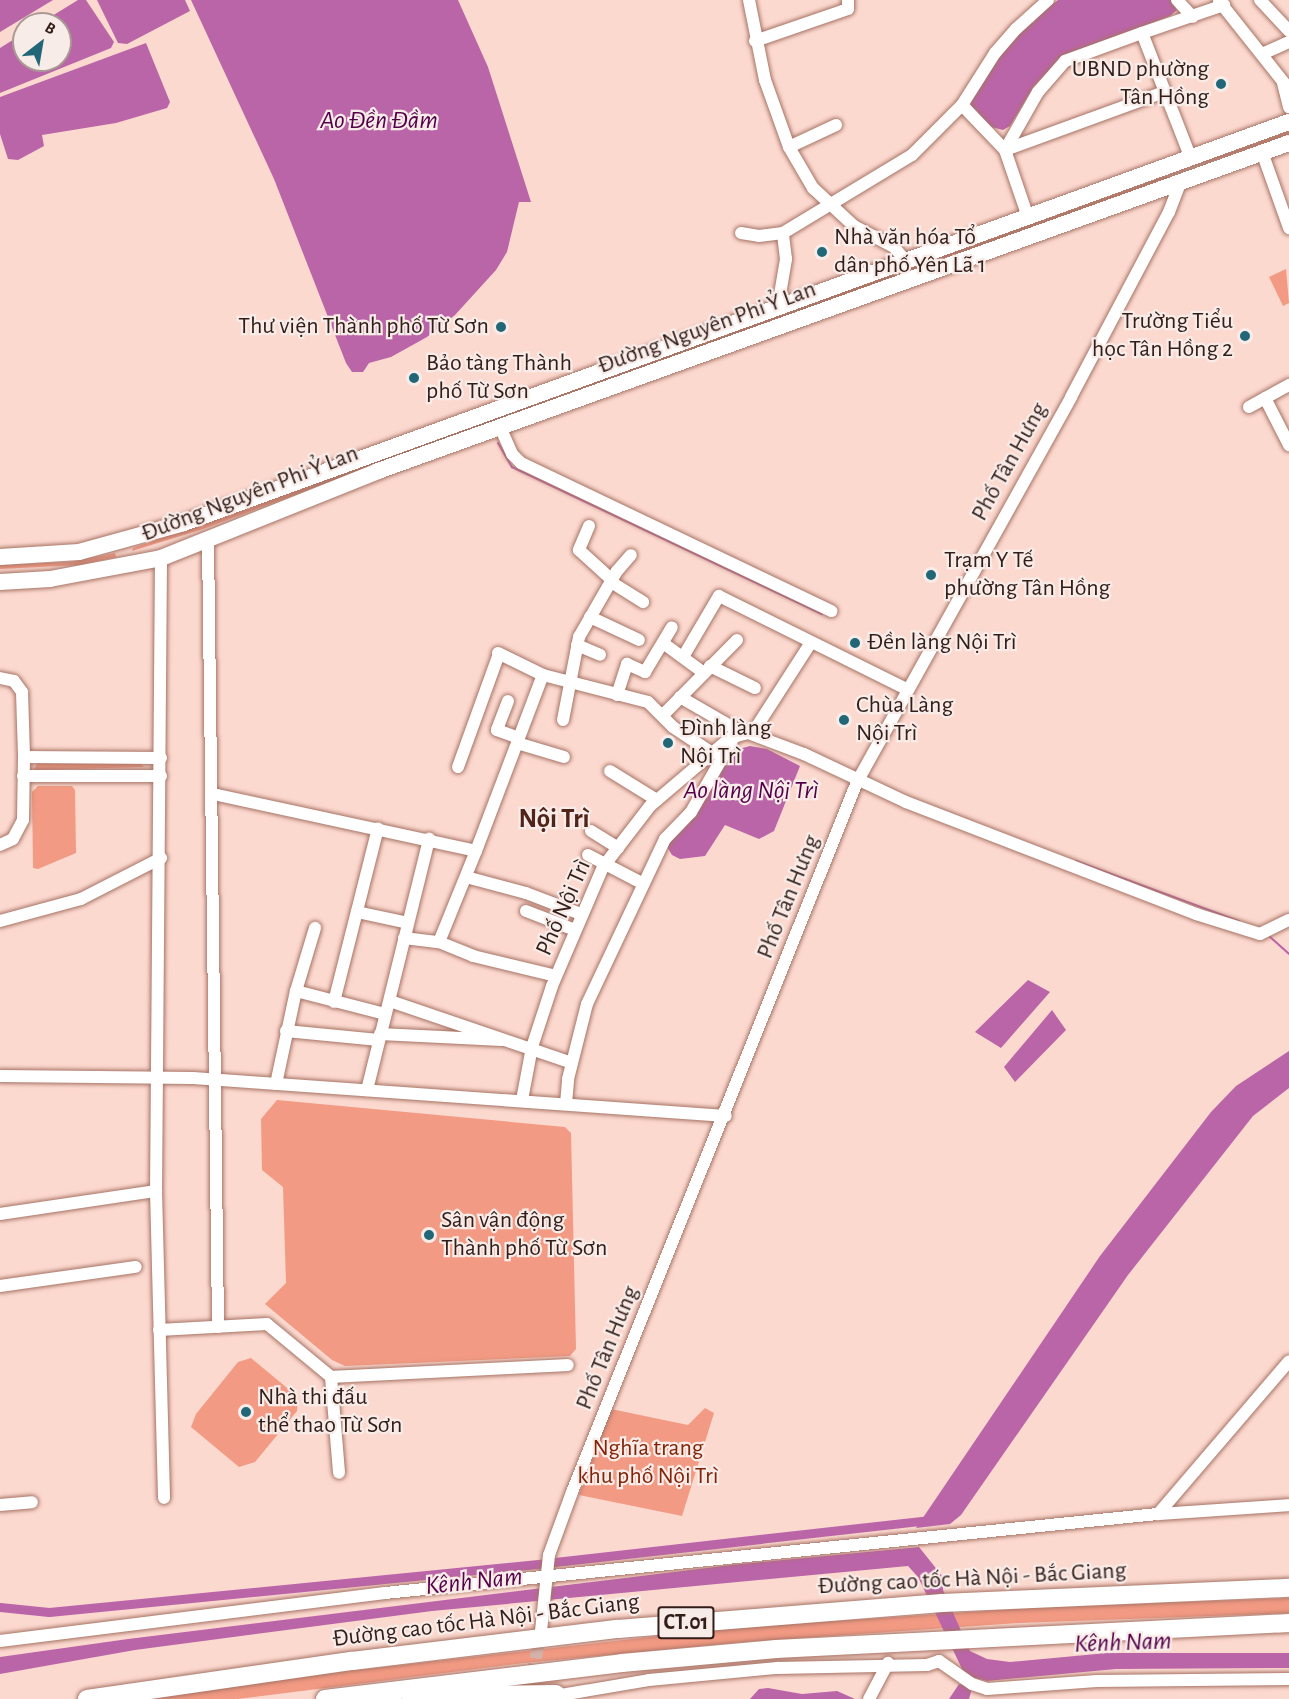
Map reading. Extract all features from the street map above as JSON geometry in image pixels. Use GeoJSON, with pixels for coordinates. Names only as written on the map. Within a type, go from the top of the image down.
{"type":"FeatureCollection","features":[{"type":"Feature","properties":{"kind":"highway","name":"Đường cao tốc Hà Nội - Bắc Giang"},"geometry":{"type":"LineString","coordinates":[[87,1699],[352,1661],[618,1629],[942,1603],[1289,1588]]}},
{"type":"Feature","properties":{"kind":"highway","name":"CT.01"},"geometry":{"type":"LineString","coordinates":[[325,1699],[622,1663],[776,1649],[1289,1623]]}},
{"type":"Feature","properties":{"kind":"highway"},"geometry":{"type":"LineString","coordinates":[[373,1699],[538,1697]]}},
{"type":"Feature","properties":{"kind":"main road","name":"Đường Nguyên Phi Ỷ Lan"},"geometry":{"type":"LineString","coordinates":[[0,557],[63,555],[141,537],[904,259],[1028,217],[1190,156],[1289,122]]}},
{"type":"Feature","properties":{"kind":"main road","name":"Đường Nguyên Phi Ỷ Lan"},"geometry":{"type":"LineString","coordinates":[[0,582],[50,579],[161,558],[378,471],[501,429],[1289,143]]}},
{"type":"Feature","properties":{"kind":"main road"},"geometry":{"type":"LineString","coordinates":[[1180,183],[1190,156]]}},
{"type":"Feature","properties":{"kind":"main road"},"geometry":{"type":"LineString","coordinates":[[543,390],[550,410]]}},
{"type":"Feature","properties":{"kind":"street"},"geometry":{"type":"LineString","coordinates":[[749,0],[755,41],[789,147],[813,188],[830,206],[904,259]]}},
{"type":"Feature","properties":{"kind":"street"},"geometry":{"type":"LineString","coordinates":[[755,41],[848,9],[848,0]]}},
{"type":"Feature","properties":{"kind":"street"},"geometry":{"type":"LineString","coordinates":[[741,233],[759,236],[783,233],[912,155],[962,105],[995,53],[1048,0]]}},
{"type":"Feature","properties":{"kind":"street"},"geometry":{"type":"LineString","coordinates":[[1177,0],[1193,17]]}},
{"type":"Feature","properties":{"kind":"street"},"geometry":{"type":"LineString","coordinates":[[1260,0],[1289,31]]}},
{"type":"Feature","properties":{"kind":"street"},"geometry":{"type":"LineString","coordinates":[[1005,150],[1038,92],[1065,62],[1142,33],[1193,17],[1221,3],[1286,85],[1289,107]]}},
{"type":"Feature","properties":{"kind":"street"},"geometry":{"type":"LineString","coordinates":[[1142,33],[1190,156]]}},
{"type":"Feature","properties":{"kind":"street"},"geometry":{"type":"LineString","coordinates":[[1262,54],[1289,42]]}},
{"type":"Feature","properties":{"kind":"street"},"geometry":{"type":"LineString","coordinates":[[1005,150],[1164,92]]}},
{"type":"Feature","properties":{"kind":"street"},"geometry":{"type":"LineString","coordinates":[[962,105],[1005,150],[1028,217]]}},
{"type":"Feature","properties":{"kind":"street"},"geometry":{"type":"LineString","coordinates":[[789,147],[836,125]]}},
{"type":"Feature","properties":{"kind":"street"},"geometry":{"type":"LineString","coordinates":[[1262,152],[1289,228]]}},
{"type":"Feature","properties":{"kind":"street","name":"Phố Tân Hưng"},"geometry":{"type":"LineString","coordinates":[[541,1631],[549,1555],[726,1116],[857,782],[906,689],[1071,397],[1169,212],[1180,183]]}},
{"type":"Feature","properties":{"kind":"street"},"geometry":{"type":"LineString","coordinates":[[778,306],[786,259],[783,233]]}},
{"type":"Feature","properties":{"kind":"street"},"geometry":{"type":"LineString","coordinates":[[1249,407],[1289,385]]}},
{"type":"Feature","properties":{"kind":"street"},"geometry":{"type":"LineString","coordinates":[[1265,398],[1289,445]]}},
{"type":"Feature","properties":{"kind":"street"},"geometry":{"type":"LineString","coordinates":[[501,429],[512,454],[521,463],[831,611]]}},
{"type":"Feature","properties":{"kind":"street"},"geometry":{"type":"LineString","coordinates":[[590,526],[579,550],[611,581],[643,602]]}},
{"type":"Feature","properties":{"kind":"street"},"geometry":{"type":"LineString","coordinates":[[208,540],[218,1327]]}},
{"type":"Feature","properties":{"kind":"street"},"geometry":{"type":"LineString","coordinates":[[563,720],[572,684],[577,645],[611,581],[631,555]]}},
{"type":"Feature","properties":{"kind":"street"},"geometry":{"type":"LineString","coordinates":[[161,558],[161,858],[156,1191],[164,1498]]}},
{"type":"Feature","properties":{"kind":"street"},"geometry":{"type":"LineString","coordinates":[[683,657],[719,596],[810,644],[906,689]]}},
{"type":"Feature","properties":{"kind":"street"},"geometry":{"type":"LineString","coordinates":[[590,617],[639,640]]}},
{"type":"Feature","properties":{"kind":"street"},"geometry":{"type":"LineString","coordinates":[[617,695],[627,664],[645,672],[672,627]]}},
{"type":"Feature","properties":{"kind":"street"},"geometry":{"type":"LineString","coordinates":[[664,714],[737,640]]}},
{"type":"Feature","properties":{"kind":"street"},"geometry":{"type":"LineString","coordinates":[[663,643],[707,670],[755,688]]}},
{"type":"Feature","properties":{"kind":"street"},"geometry":{"type":"LineString","coordinates":[[566,1104],[572,1063],[587,1004],[665,839],[691,812],[743,735],[810,644]]}},
{"type":"Feature","properties":{"kind":"street"},"geometry":{"type":"LineString","coordinates":[[577,645],[600,655]]}},
{"type":"Feature","properties":{"kind":"street"},"geometry":{"type":"LineString","coordinates":[[458,767],[499,653],[543,675],[648,702],[664,714],[672,727],[712,753]]}},
{"type":"Feature","properties":{"kind":"street"},"geometry":{"type":"LineString","coordinates":[[439,942],[466,878],[543,675]]}},
{"type":"Feature","properties":{"kind":"street"},"geometry":{"type":"LineString","coordinates":[[0,678],[14,681],[22,692],[24,757],[23,820],[12,839],[0,845]]}},
{"type":"Feature","properties":{"kind":"street"},"geometry":{"type":"LineString","coordinates":[[680,697],[743,735],[804,754],[857,782],[1186,910],[1265,932],[1289,920]]}},
{"type":"Feature","properties":{"kind":"street"},"geometry":{"type":"LineString","coordinates":[[508,701],[497,730],[518,741],[564,757]]}},
{"type":"Feature","properties":{"kind":"street","name":"Phố Nội Trì"},"geometry":{"type":"LineString","coordinates":[[522,1100],[532,1047],[556,976],[581,914],[605,864],[657,800],[712,753],[743,735]]}},
{"type":"Feature","properties":{"kind":"street"},"geometry":{"type":"LineString","coordinates":[[24,757],[161,758]]}},
{"type":"Feature","properties":{"kind":"street"},"geometry":{"type":"LineString","coordinates":[[610,771],[657,800]]}},
{"type":"Feature","properties":{"kind":"street"},"geometry":{"type":"LineString","coordinates":[[23,776],[161,776]]}},
{"type":"Feature","properties":{"kind":"street"},"geometry":{"type":"LineString","coordinates":[[213,794],[476,851]]}},
{"type":"Feature","properties":{"kind":"street"},"geometry":{"type":"LineString","coordinates":[[334,1002],[378,828]]}},
{"type":"Feature","properties":{"kind":"street"},"geometry":{"type":"LineString","coordinates":[[591,831],[618,848]]}},
{"type":"Feature","properties":{"kind":"street"},"geometry":{"type":"LineString","coordinates":[[367,1090],[429,839]]}},
{"type":"Feature","properties":{"kind":"street"},"geometry":{"type":"LineString","coordinates":[[588,855],[638,881]]}},
{"type":"Feature","properties":{"kind":"street"},"geometry":{"type":"LineString","coordinates":[[0,921],[81,899],[161,858]]}},
{"type":"Feature","properties":{"kind":"street"},"geometry":{"type":"LineString","coordinates":[[466,878],[526,893],[581,914]]}},
{"type":"Feature","properties":{"kind":"street"},"geometry":{"type":"LineString","coordinates":[[526,893],[523,913],[575,930]]}},
{"type":"Feature","properties":{"kind":"street"},"geometry":{"type":"LineString","coordinates":[[357,912],[408,923]]}},
{"type":"Feature","properties":{"kind":"street"},"geometry":{"type":"LineString","coordinates":[[276,1084],[286,1031],[315,928]]}},
{"type":"Feature","properties":{"kind":"street"},"geometry":{"type":"LineString","coordinates":[[404,938],[439,942],[473,956],[556,976]]}},
{"type":"Feature","properties":{"kind":"street"},"geometry":{"type":"LineString","coordinates":[[296,992],[386,1014]]}},
{"type":"Feature","properties":{"kind":"street"},"geometry":{"type":"LineString","coordinates":[[390,1001],[487,1032],[502,1040]]}},
{"type":"Feature","properties":{"kind":"street"},"geometry":{"type":"LineString","coordinates":[[286,1031],[380,1037],[502,1040],[532,1047],[572,1063]]}},
{"type":"Feature","properties":{"kind":"street"},"geometry":{"type":"LineString","coordinates":[[0,1076],[215,1079],[726,1116]]}},
{"type":"Feature","properties":{"kind":"street"},"geometry":{"type":"LineString","coordinates":[[0,1214],[156,1191]]}},
{"type":"Feature","properties":{"kind":"street"},"geometry":{"type":"LineString","coordinates":[[0,1286],[136,1267]]}},
{"type":"Feature","properties":{"kind":"street"},"geometry":{"type":"LineString","coordinates":[[159,1330],[267,1324],[331,1377],[568,1365]]}},
{"type":"Feature","properties":{"kind":"street"},"geometry":{"type":"LineString","coordinates":[[1158,1514],[1289,1361]]}},
{"type":"Feature","properties":{"kind":"street"},"geometry":{"type":"LineString","coordinates":[[331,1377],[339,1473]]}},
{"type":"Feature","properties":{"kind":"street"},"geometry":{"type":"LineString","coordinates":[[0,1505],[32,1502]]}},
{"type":"Feature","properties":{"kind":"street"},"geometry":{"type":"LineString","coordinates":[[0,1641],[546,1577],[1158,1514],[1289,1505]]}},
{"type":"Feature","properties":{"kind":"street"},"geometry":{"type":"LineString","coordinates":[[532,1676],[538,1697],[649,1680],[888,1663],[927,1665],[942,1661],[972,1684],[987,1689],[1097,1681],[1289,1678]]}},
{"type":"Feature","properties":{"kind":"street"},"geometry":{"type":"LineString","coordinates":[[868,1699],[888,1663]]}},
{"type":"Feature","properties":{"kind":"green space"},"geometry":{"type":"Polygon","coordinates":[[[1289,131],[1289,135],[1202,164],[1205,162],[1289,131]]]}},
{"type":"Feature","properties":{"kind":"green space"},"geometry":{"type":"Polygon","coordinates":[[[1166,176],[1170,178],[561,397],[606,378],[1166,176]]]}},
{"type":"Feature","properties":{"kind":"green space"},"geometry":{"type":"Polygon","coordinates":[[[1286,269],[1289,303],[1283,306],[1269,277],[1286,269]]]}},
{"type":"Feature","properties":{"kind":"green space"},"geometry":{"type":"Polygon","coordinates":[[[531,407],[203,529],[132,551],[133,548],[531,407]]]}},
{"type":"Feature","properties":{"kind":"green space"},"geometry":{"type":"Polygon","coordinates":[[[115,553],[116,557],[79,565],[0,569],[0,565],[71,562],[115,553]]]}},
{"type":"Feature","properties":{"kind":"green space"},"geometry":{"type":"Polygon","coordinates":[[[37,763],[140,763],[144,767],[34,770],[37,763]]]}},
{"type":"Feature","properties":{"kind":"green space"},"geometry":{"type":"Polygon","coordinates":[[[38,786],[72,786],[75,790],[76,853],[38,869],[33,868],[32,792],[38,786]]]}},
{"type":"Feature","properties":{"kind":"green space","name":"Sân vận động Thành phố Từ Sơn"},"geometry":{"type":"Polygon","coordinates":[[[277,1100],[565,1127],[571,1133],[576,1349],[570,1356],[345,1366],[332,1360],[265,1304],[286,1283],[283,1187],[262,1170],[261,1119],[277,1100]]]}},
{"type":"Feature","properties":{"kind":"green space","name":"Nhà thi đấu thể thao Từ Sơn"},"geometry":{"type":"Polygon","coordinates":[[[251,1358],[298,1397],[297,1411],[255,1462],[239,1467],[191,1427],[196,1414],[238,1362],[251,1358]]]}},
{"type":"Feature","properties":{"kind":"green space","name":"Nghĩa trang khu phố Nội Trì"},"geometry":{"type":"Polygon","coordinates":[[[705,1408],[714,1413],[682,1516],[579,1495],[611,1409],[688,1425],[705,1408]]]}},
{"type":"Feature","properties":{"kind":"green space"},"geometry":{"type":"Polygon","coordinates":[[[1289,1598],[1289,1613],[1019,1623],[744,1642],[524,1663],[238,1699],[142,1699],[286,1678],[731,1628],[1030,1608],[1289,1598]]]}},
{"type":"Feature","properties":{"kind":"water"},"geometry":{"type":"Polygon","coordinates":[[[0,0],[53,0],[33,12],[12,12],[12,25],[0,32],[0,0]]]}},
{"type":"Feature","properties":{"kind":"water"},"geometry":{"type":"Polygon","coordinates":[[[78,0],[86,0],[114,42],[111,48],[72,64],[72,12],[58,12],[78,0]]]}},
{"type":"Feature","properties":{"kind":"water"},"geometry":{"type":"Polygon","coordinates":[[[97,0],[185,0],[190,11],[127,44],[118,43],[97,0]]]}},
{"type":"Feature","properties":{"kind":"water","name":"Ao Đền Đầm"},"geometry":{"type":"Polygon","coordinates":[[[191,0],[458,0],[488,67],[531,202],[519,202],[507,252],[496,270],[455,315],[427,337],[391,357],[369,363],[363,372],[352,372],[346,363],[274,179],[191,0]]]}},
{"type":"Feature","properties":{"kind":"water"},"geometry":{"type":"Polygon","coordinates":[[[1058,0],[1171,0],[1177,10],[1170,16],[1065,55],[1034,86],[1010,126],[1003,130],[991,127],[970,107],[971,101],[991,68],[1028,23],[1035,21],[1034,18],[1058,0]]]}},
{"type":"Feature","properties":{"kind":"water"},"geometry":{"type":"Polygon","coordinates":[[[12,40],[12,72],[52,72],[0,93],[0,48],[12,40]]]}},
{"type":"Feature","properties":{"kind":"water"},"geometry":{"type":"Polygon","coordinates":[[[146,43],[170,102],[167,108],[116,123],[42,135],[44,146],[18,160],[8,159],[0,134],[0,97],[146,43]]]}},
{"type":"Feature","properties":{"kind":"water","name":"Ao làng Nội Trì"},"geometry":{"type":"Polygon","coordinates":[[[750,746],[767,749],[800,766],[774,831],[759,839],[725,825],[705,856],[680,859],[672,855],[666,845],[732,751],[750,746]]]}},
{"type":"Feature","properties":{"kind":"water"},"geometry":{"type":"Polygon","coordinates":[[[1028,980],[1050,992],[1001,1048],[975,1032],[1028,980]]]}},
{"type":"Feature","properties":{"kind":"water"},"geometry":{"type":"Polygon","coordinates":[[[1052,1010],[1066,1030],[1015,1082],[1004,1067],[1052,1010]]]}},
{"type":"Feature","properties":{"kind":"water"},"geometry":{"type":"Polygon","coordinates":[[[1289,1051],[1289,1088],[1253,1116],[1128,1275],[961,1515],[950,1524],[916,1528],[1100,1256],[1211,1112],[1236,1086],[1289,1051]]]}},
{"type":"Feature","properties":{"kind":"water","name":"Kênh Nam"},"geometry":{"type":"Polygon","coordinates":[[[919,1547],[943,1577],[943,1590],[970,1651],[987,1659],[1010,1662],[1107,1653],[1289,1653],[1289,1668],[1116,1669],[987,1681],[975,1678],[969,1699],[949,1699],[959,1684],[963,1685],[963,1671],[918,1577],[908,1566],[432,1611],[135,1650],[0,1674],[0,1657],[128,1639],[731,1565],[919,1547]]]}},
{"type":"Feature","properties":{"kind":"water"},"geometry":{"type":"Polygon","coordinates":[[[768,1688],[802,1694],[837,1691],[855,1699],[750,1699],[759,1689],[768,1688]]]}},
{"type":"Feature","properties":{"kind":"waterway"},"geometry":{"type":"LineString","coordinates":[[498,443],[512,467],[822,614]]}},
{"type":"Feature","properties":{"kind":"waterway"},"geometry":{"type":"LineString","coordinates":[[1076,861],[1239,921]]}},
{"type":"Feature","properties":{"kind":"waterway"},"geometry":{"type":"LineString","coordinates":[[1268,935],[1289,954]]}},
{"type":"Feature","properties":{"kind":"waterway"},"geometry":{"type":"LineString","coordinates":[[0,1607],[49,1612],[546,1563],[931,1520]]}},
{"type":"Feature","properties":{"kind":"tunnel"},"geometry":{"type":"LineString","coordinates":[[532,1676],[541,1632]]}},
{"type":"Feature","properties":{"kind":"place","name":"UBND phường Tân Hồng"},"geometry":{"type":"Point","coordinates":[1221,84]}},
{"type":"Feature","properties":{"kind":"place","name":"Nhà văn hóa Tổ dân phố Yên Lã 1"},"geometry":{"type":"Point","coordinates":[822,252]}},
{"type":"Feature","properties":{"kind":"place","name":"Thư viện Thành phố Từ Sơn"},"geometry":{"type":"Point","coordinates":[501,327]}},
{"type":"Feature","properties":{"kind":"place","name":"Trường Tiểu học Tân Hồng 2"},"geometry":{"type":"Point","coordinates":[1245,336]}},
{"type":"Feature","properties":{"kind":"place","name":"Bảo tàng Thành phố Từ Sơn"},"geometry":{"type":"Point","coordinates":[414,378]}},
{"type":"Feature","properties":{"kind":"place","name":"Trạm Y Tế phường Tân Hồng"},"geometry":{"type":"Point","coordinates":[931,575]}},
{"type":"Feature","properties":{"kind":"place","name":"Đền làng Nội Trì"},"geometry":{"type":"Point","coordinates":[855,643]}},
{"type":"Feature","properties":{"kind":"place","name":"Chùa Làng Nội Trì"},"geometry":{"type":"Point","coordinates":[844,720]}},
{"type":"Feature","properties":{"kind":"place","name":"Đình làng Nội Trì"},"geometry":{"type":"Point","coordinates":[668,743]}},
{"type":"Feature","properties":{"kind":"place","name":"Sân vận động Thành phố Từ Sơn"},"geometry":{"type":"Point","coordinates":[429,1235]}},
{"type":"Feature","properties":{"kind":"place","name":"Nhà thi đấu thể thao Từ Sơn"},"geometry":{"type":"Point","coordinates":[246,1412]}},
{"type":"Feature","properties":{"kind":"district","name":"Nội Trì"},"geometry":{"type":"Point","coordinates":[554,819]}}]}
